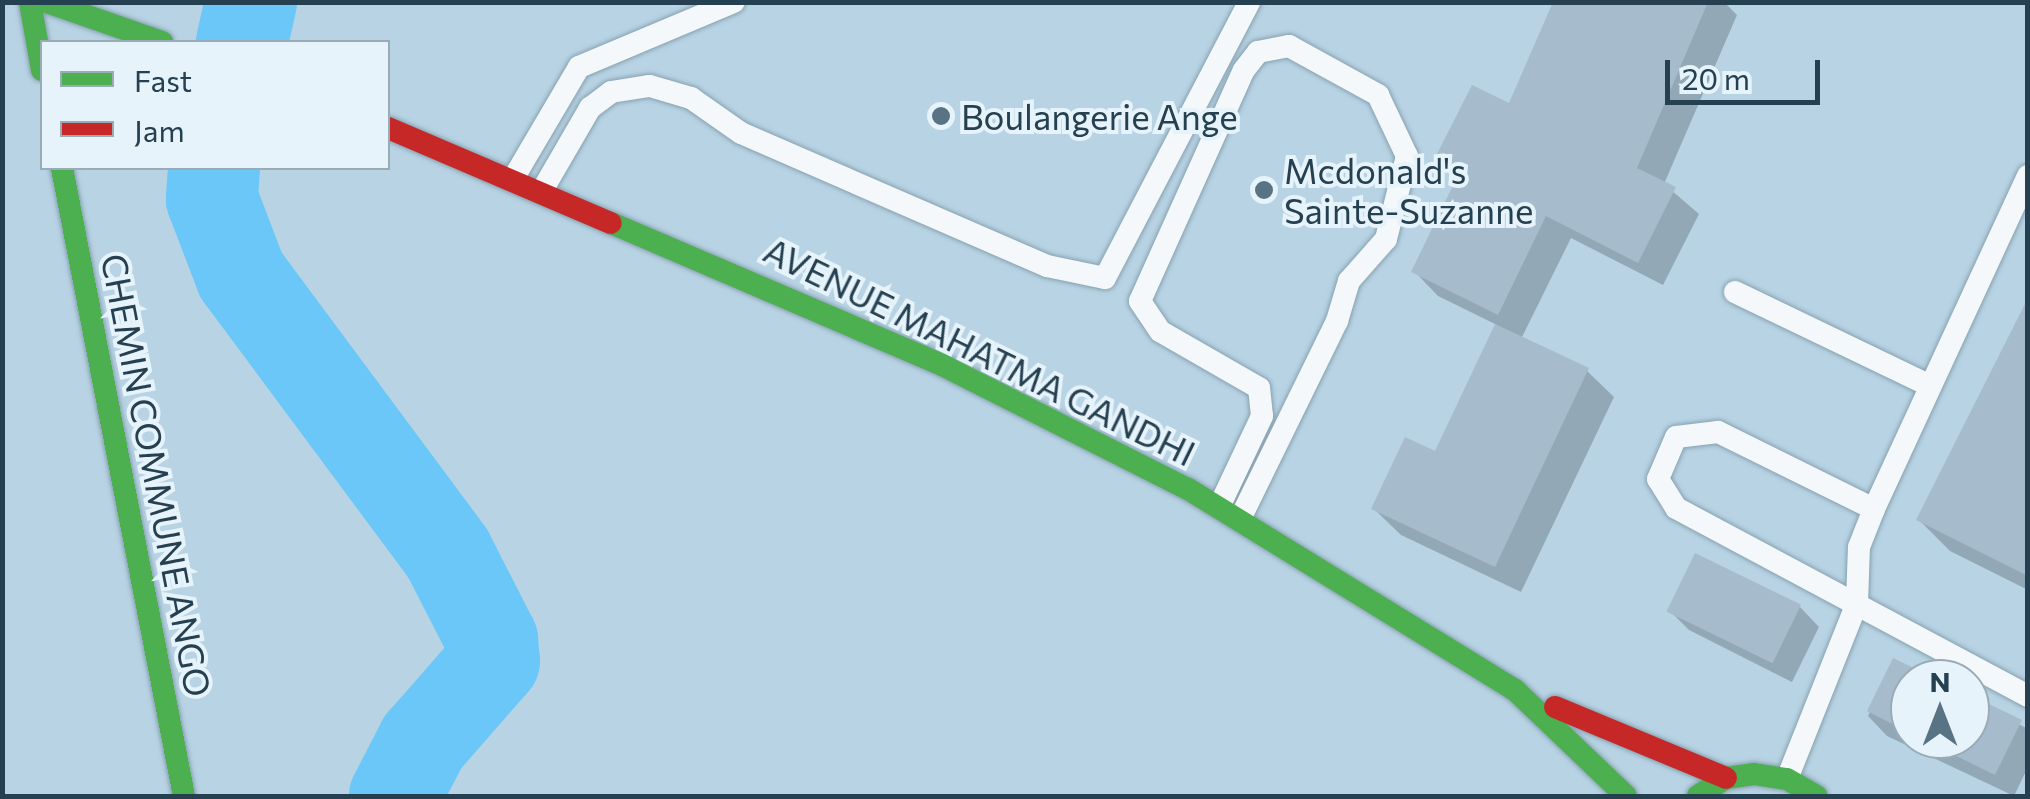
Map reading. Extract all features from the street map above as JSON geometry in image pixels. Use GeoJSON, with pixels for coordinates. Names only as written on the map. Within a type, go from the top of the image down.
{"type":"FeatureCollection","features":[{"type":"Feature","properties":{"kind":"main road"},"geometry":{"type":"LineString","coordinates":[[30,2],[40,59]]}},
{"type":"Feature","properties":{"kind":"main road"},"geometry":{"type":"LineString","coordinates":[[48,2],[156,40]]}},
{"type":"Feature","properties":{"kind":"main road","name":"AVENUE MAHATMA GANDHI"},"geometry":{"type":"LineString","coordinates":[[390,129],[543,189],[944,366],[1229,513],[1515,690],[1726,778]]}},
{"type":"Feature","properties":{"kind":"main road","name":"CHEMIN COMMUNE ANGO"},"geometry":{"type":"LineString","coordinates":[[62,170],[184,796]]}},
{"type":"Feature","properties":{"kind":"main road","name":"AVENUE MAHATMA GANDHI"},"geometry":{"type":"LineString","coordinates":[[1515,690],[1626,796]]}},
{"type":"Feature","properties":{"kind":"main road"},"geometry":{"type":"LineString","coordinates":[[1698,796],[1726,778],[1787,779],[1816,796]]}},
{"type":"Feature","properties":{"kind":"lane"},"geometry":{"type":"LineString","coordinates":[[512,179],[579,67],[734,2]]}},
{"type":"Feature","properties":{"kind":"lane"},"geometry":{"type":"LineString","coordinates":[[543,189],[590,108],[611,92],[650,86],[691,98],[741,133],[1047,266],[1105,278],[1249,2]]}},
{"type":"Feature","properties":{"kind":"lane"},"geometry":{"type":"LineString","coordinates":[[1289,46],[1378,95],[1407,156],[1386,239],[1349,281],[1337,321],[1229,513],[1262,416],[1259,388],[1160,331],[1140,301],[1244,70],[1258,52],[1289,46]]}},
{"type":"Feature","properties":{"kind":"lane"},"geometry":{"type":"LineString","coordinates":[[1787,779],[1858,603],[1859,547],[2028,176]]}},
{"type":"Feature","properties":{"kind":"lane"},"geometry":{"type":"LineString","coordinates":[[1736,292],[1930,386]]}},
{"type":"Feature","properties":{"kind":"lane"},"geometry":{"type":"LineString","coordinates":[[1874,510],[1718,432],[1676,437],[1658,479],[1676,508],[2028,696]]}},
{"type":"Feature","properties":{"kind":"building"},"geometry":{"type":"Polygon","coordinates":[[[1553,2],[1708,2],[1637,168],[1676,187],[1638,263],[1546,216],[1498,315],[1411,272],[1461,169],[1436,156],[1472,85],[1509,103],[1553,2]]]}},
{"type":"Feature","properties":{"kind":"building"},"geometry":{"type":"Polygon","coordinates":[[[2028,298],[2028,576],[1916,520],[2028,298]]]}},
{"type":"Feature","properties":{"kind":"building"},"geometry":{"type":"Polygon","coordinates":[[[1495,324],[1589,368],[1495,567],[1371,509],[1405,437],[1435,451],[1495,324]]]}},
{"type":"Feature","properties":{"kind":"building"},"geometry":{"type":"Polygon","coordinates":[[[1695,553],[1801,605],[1773,663],[1667,611],[1695,553]]]}},
{"type":"Feature","properties":{"kind":"building"},"geometry":{"type":"Polygon","coordinates":[[[1890,664],[1890,723],[1867,711],[1890,664]]]}},
{"type":"Feature","properties":{"kind":"building"},"geometry":{"type":"Polygon","coordinates":[[[1990,705],[2022,720],[1995,775],[1963,759],[1990,759],[1990,705]]]}},
{"type":"Feature","properties":{"kind":"waterway"},"geometry":{"type":"LineString","coordinates":[[242,40],[251,2]]}},
{"type":"Feature","properties":{"kind":"waterway"},"geometry":{"type":"LineString","coordinates":[[214,170],[212,199],[241,275],[448,554],[492,640],[494,661],[423,742],[395,796]]}},
{"type":"Feature","properties":{"kind":"traffic: fast"},"geometry":{"type":"LineString","coordinates":[[30,2],[40,59]]}},
{"type":"Feature","properties":{"kind":"traffic: fast"},"geometry":{"type":"LineString","coordinates":[[47,2],[156,40]]}},
{"type":"Feature","properties":{"kind":"traffic: fast"},"geometry":{"type":"LineString","coordinates":[[62,170],[184,796]]}},
{"type":"Feature","properties":{"kind":"traffic: fast"},"geometry":{"type":"LineString","coordinates":[[611,223],[944,366],[1188,489],[1515,690],[1626,796]]}},
{"type":"Feature","properties":{"kind":"traffic: fast"},"geometry":{"type":"LineString","coordinates":[[1698,796],[1726,778],[1754,774],[1787,779],[1816,796]]}},
{"type":"Feature","properties":{"kind":"traffic: jam"},"geometry":{"type":"LineString","coordinates":[[390,129],[611,223]]}},
{"type":"Feature","properties":{"kind":"traffic: jam"},"geometry":{"type":"LineString","coordinates":[[1555,707],[1726,778]]}},
{"type":"Feature","properties":{"kind":"place","name":"Boulangerie Ange"},"geometry":{"type":"Point","coordinates":[941,116]}},
{"type":"Feature","properties":{"kind":"place","name":"Mcdonald's Sainte-Suzanne"},"geometry":{"type":"Point","coordinates":[1264,190]}}]}
